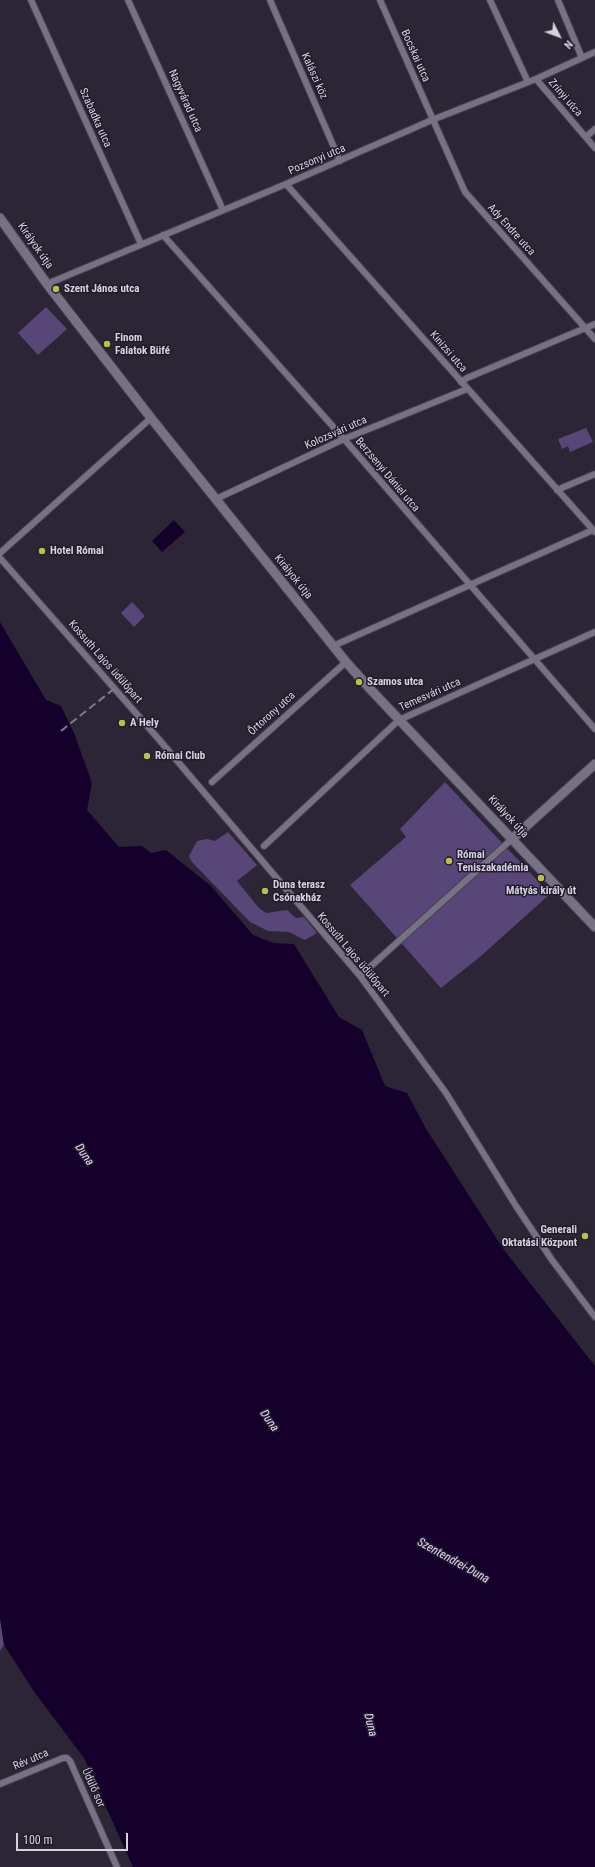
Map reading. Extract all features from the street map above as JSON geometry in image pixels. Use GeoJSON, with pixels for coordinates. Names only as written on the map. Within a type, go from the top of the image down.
{"type":"FeatureCollection","features":[{"type":"Feature","properties":{"kind":"street","name":"Szabadka utca"},"geometry":{"type":"LineString","coordinates":[[31,0],[141,244]]}},
{"type":"Feature","properties":{"kind":"street","name":"Nagyvárad utca"},"geometry":{"type":"LineString","coordinates":[[128,0],[223,210]]}},
{"type":"Feature","properties":{"kind":"street","name":"Kalászi köz"},"geometry":{"type":"LineString","coordinates":[[270,0],[340,161]]}},
{"type":"Feature","properties":{"kind":"street","name":"Bocskai utca"},"geometry":{"type":"LineString","coordinates":[[380,0],[432,120]]}},
{"type":"Feature","properties":{"kind":"street"},"geometry":{"type":"LineString","coordinates":[[490,0],[528,82]]}},
{"type":"Feature","properties":{"kind":"street"},"geometry":{"type":"LineString","coordinates":[[558,0],[582,58]]}},
{"type":"Feature","properties":{"kind":"street","name":"Pozsonyi utca"},"geometry":{"type":"LineString","coordinates":[[47,284],[340,161],[432,120],[536,79],[595,52]]}},
{"type":"Feature","properties":{"kind":"street","name":"Zrínyi utca"},"geometry":{"type":"LineString","coordinates":[[536,79],[595,148]]}},
{"type":"Feature","properties":{"kind":"street","name":"Ady Endre utca"},"geometry":{"type":"LineString","coordinates":[[432,120],[465,192],[595,339]]}},
{"type":"Feature","properties":{"kind":"street"},"geometry":{"type":"LineString","coordinates":[[586,137],[595,129]]}},
{"type":"Feature","properties":{"kind":"street","name":"Kinizsi utca"},"geometry":{"type":"LineString","coordinates":[[286,184],[466,389],[594,531]]}},
{"type":"Feature","properties":{"kind":"street","name":"Királyok útja"},"geometry":{"type":"LineString","coordinates":[[0,218],[47,284],[151,418],[346,662],[595,927]]}},
{"type":"Feature","properties":{"kind":"street","name":"Berzsenyi Dániel utca"},"geometry":{"type":"LineString","coordinates":[[163,235],[344,439],[470,586],[595,728]]}},
{"type":"Feature","properties":{"kind":"street"},"geometry":{"type":"LineString","coordinates":[[461,382],[467,378],[595,324]]}},
{"type":"Feature","properties":{"kind":"street","name":"Kolozsvári utca"},"geometry":{"type":"LineString","coordinates":[[216,499],[344,439],[466,389]]}},
{"type":"Feature","properties":{"kind":"street"},"geometry":{"type":"LineString","coordinates":[[0,552],[151,418]]}},
{"type":"Feature","properties":{"kind":"street"},"geometry":{"type":"LineString","coordinates":[[557,490],[595,474]]}},
{"type":"Feature","properties":{"kind":"street"},"geometry":{"type":"LineString","coordinates":[[333,646],[594,531]]}},
{"type":"Feature","properties":{"kind":"street","name":"Kossuth Lajos üdülőpart"},"geometry":{"type":"LineString","coordinates":[[0,558],[156,736],[360,976],[446,1093],[532,1230],[595,1317]]}},
{"type":"Feature","properties":{"kind":"street","name":"Temesvári utca"},"geometry":{"type":"LineString","coordinates":[[264,846],[399,720],[595,632]]}},
{"type":"Feature","properties":{"kind":"street","name":"Őrtorony utca"},"geometry":{"type":"LineString","coordinates":[[212,782],[346,662]]}},
{"type":"Feature","properties":{"kind":"street"},"geometry":{"type":"LineString","coordinates":[[360,976],[595,764]]}},
{"type":"Feature","properties":{"kind":"street","name":"Rév utca"},"geometry":{"type":"LineString","coordinates":[[0,1784],[62,1758],[67,1758],[70,1761]]}},
{"type":"Feature","properties":{"kind":"street","name":"Üdülő sor"},"geometry":{"type":"LineString","coordinates":[[70,1761],[118,1867]]}},
{"type":"Feature","properties":{"kind":"shaded area"},"geometry":{"type":"Polygon","coordinates":[[[46,307],[67,329],[38,355],[18,333],[46,307]]]}},
{"type":"Feature","properties":{"kind":"shaded area"},"geometry":{"type":"Polygon","coordinates":[[[586,428],[593,442],[570,452],[568,446],[562,449],[558,439],[586,428]]]}},
{"type":"Feature","properties":{"kind":"shaded area"},"geometry":{"type":"Polygon","coordinates":[[[132,602],[145,616],[134,627],[121,613],[132,602]]]}},
{"type":"Feature","properties":{"kind":"shaded area","name":"Római Teniszakadémia"},"geometry":{"type":"Polygon","coordinates":[[[445,782],[550,894],[481,956],[441,988],[350,885],[406,837],[400,829],[445,782]]]}},
{"type":"Feature","properties":{"kind":"shaded area"},"geometry":{"type":"Polygon","coordinates":[[[228,832],[257,865],[237,881],[259,908],[266,913],[287,910],[296,918],[304,917],[317,933],[305,940],[289,932],[268,931],[250,922],[192,862],[189,856],[197,841],[207,839],[215,841],[228,832]]]}},
{"type":"Feature","properties":{"kind":"shaded area"},"geometry":{"type":"Polygon","coordinates":[[[0,1618],[4,1645],[0,1651],[0,1618]]]}},
{"type":"Feature","properties":{"kind":"water"},"geometry":{"type":"Polygon","coordinates":[[[174,520],[185,532],[162,552],[152,541],[174,520]]]}},
{"type":"Feature","properties":{"kind":"water"},"geometry":{"type":"Polygon","coordinates":[[[0,622],[46,700],[61,706],[74,733],[92,783],[87,810],[119,847],[142,846],[151,853],[166,850],[211,886],[253,935],[274,943],[294,944],[339,1017],[362,1030],[385,1086],[407,1093],[425,1127],[504,1250],[595,1366],[595,1867],[133,1867],[84,1758],[35,1693],[4,1645],[0,1618],[0,622]]]}},
{"type":"Feature","properties":{"kind":"railway"},"geometry":{"type":"LineString","coordinates":[[61,731],[115,688]]}},
{"type":"Feature","properties":{"kind":"place","name":"Szent János utca"},"geometry":{"type":"Point","coordinates":[56,289]}},
{"type":"Feature","properties":{"kind":"place","name":"Finom Falatok Büfé"},"geometry":{"type":"Point","coordinates":[107,344]}},
{"type":"Feature","properties":{"kind":"place","name":"Hotel Római"},"geometry":{"type":"Point","coordinates":[42,551]}},
{"type":"Feature","properties":{"kind":"place","name":"Szamos utca"},"geometry":{"type":"Point","coordinates":[359,682]}},
{"type":"Feature","properties":{"kind":"place","name":"A Hely"},"geometry":{"type":"Point","coordinates":[122,723]}},
{"type":"Feature","properties":{"kind":"place","name":"Római Club"},"geometry":{"type":"Point","coordinates":[147,756]}},
{"type":"Feature","properties":{"kind":"place","name":"Római Teniszakadémia"},"geometry":{"type":"Point","coordinates":[449,861]}},
{"type":"Feature","properties":{"kind":"place","name":"Mátyás király út"},"geometry":{"type":"Point","coordinates":[541,878]}},
{"type":"Feature","properties":{"kind":"place","name":"Duna terasz Csónakház"},"geometry":{"type":"Point","coordinates":[265,891]}},
{"type":"Feature","properties":{"kind":"place","name":"Generali Oktatási Központ"},"geometry":{"type":"Point","coordinates":[585,1236]}},
{"type":"Feature","properties":{"kind":"water label","name":"Duna"},"geometry":{"type":"Point","coordinates":[84,1155]}},
{"type":"Feature","properties":{"kind":"water label","name":"Duna"},"geometry":{"type":"Point","coordinates":[269,1421]}},
{"type":"Feature","properties":{"kind":"water label","name":"Szentendrei-Duna"},"geometry":{"type":"Point","coordinates":[453,1561]}},
{"type":"Feature","properties":{"kind":"water label","name":"Duna"},"geometry":{"type":"Point","coordinates":[370,1725]}}]}
